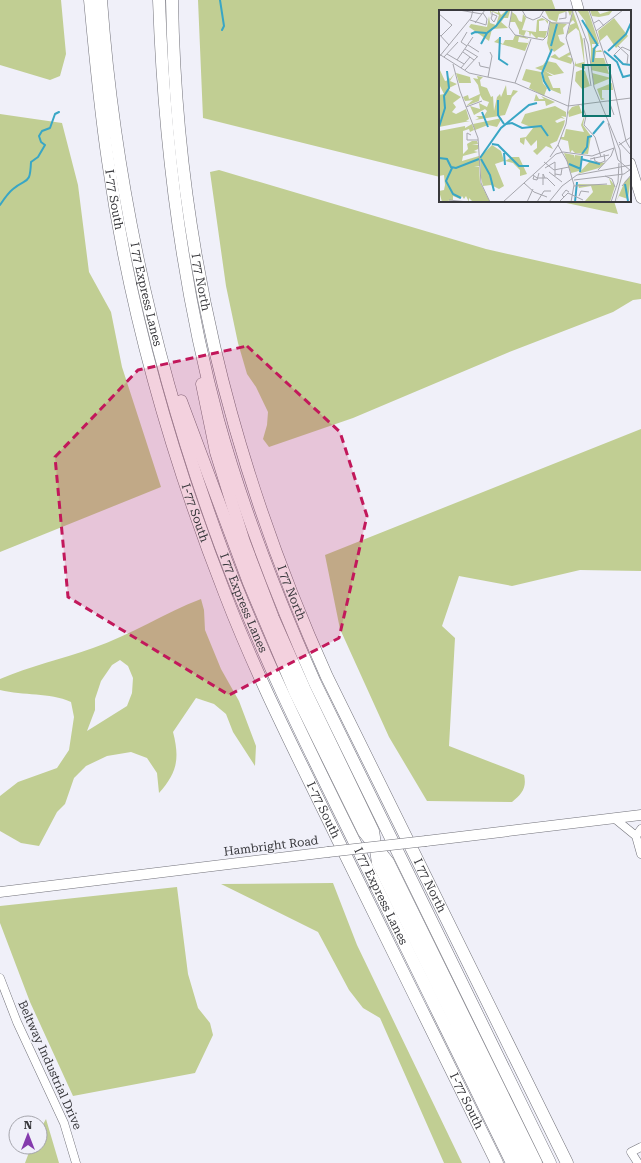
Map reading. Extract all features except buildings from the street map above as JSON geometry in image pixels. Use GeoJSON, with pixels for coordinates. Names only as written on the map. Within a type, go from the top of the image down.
{"type":"FeatureCollection","features":[{"type":"Feature","properties":{"kind":"highway","name":"I-77 South"},"geometry":{"type":"LineString","coordinates":[[90,0],[104,136],[122,242],[140,322],[159,394],[198,516],[225,593],[272,702],[497,1163]]}},
{"type":"Feature","properties":{"kind":"highway","name":"I 77 Express Lanes"},"geometry":{"type":"LineString","coordinates":[[101,0],[108,81],[119,161],[135,247],[151,319],[172,397],[196,474],[223,550],[253,626],[299,729],[512,1163]]}},
{"type":"Feature","properties":{"kind":"highway"},"geometry":{"type":"LineString","coordinates":[[159,0],[168,145],[177,224],[191,304],[205,402],[216,452],[233,510],[258,580],[286,647],[364,822]]}},
{"type":"Feature","properties":{"kind":"highway","name":"I 77 North"},"geometry":{"type":"LineString","coordinates":[[172,0],[178,137],[192,238],[218,364],[256,496],[295,602],[327,677],[567,1163]]}},
{"type":"Feature","properties":{"kind":"highway"},"geometry":{"type":"LineString","coordinates":[[191,304],[209,383],[231,462],[256,538],[285,614],[333,721],[548,1159]]}},
{"type":"Feature","properties":{"kind":"highway"},"geometry":{"type":"LineString","coordinates":[[151,319],[234,546],[295,692],[364,822],[374,831],[378,862],[389,873],[536,1163]]}},
{"type":"Feature","properties":{"kind":"highway"},"geometry":{"type":"LineString","coordinates":[[389,873],[524,1163]]}},
{"type":"Feature","properties":{"kind":"main road"},"geometry":{"type":"LineString","coordinates":[[576,0],[579,10]]}},
{"type":"Feature","properties":{"kind":"main road"},"geometry":{"type":"LineString","coordinates":[[631,166],[641,198]]}},
{"type":"Feature","properties":{"kind":"main road","name":"Hambright Road"},"geometry":{"type":"LineString","coordinates":[[0,892],[641,815]]}},
{"type":"Feature","properties":{"kind":"street"},"geometry":{"type":"LineString","coordinates":[[614,818],[639,833],[641,854]]}},
{"type":"Feature","properties":{"kind":"street","name":"Beltway Industrial Drive"},"geometry":{"type":"LineString","coordinates":[[0,978],[17,1022],[64,1123],[76,1163]]}},
{"type":"Feature","properties":{"kind":"street"},"geometry":{"type":"LineString","coordinates":[[638,1163],[631,1152],[641,1147]]}},
{"type":"Feature","properties":{"kind":"highlighted area"},"geometry":{"type":"Polygon","coordinates":[[[247,346],[340,432],[367,516],[339,638],[229,695],[68,597],[55,457],[138,370],[247,346]]]}},
{"type":"Feature","properties":{"kind":"green space"},"geometry":{"type":"Polygon","coordinates":[[[0,0],[61,0],[66,54],[60,76],[50,80],[0,65],[0,0]]]}},
{"type":"Feature","properties":{"kind":"green space"},"geometry":{"type":"Polygon","coordinates":[[[198,0],[552,0],[556,10],[439,10],[439,177],[203,118],[198,0]]]}},
{"type":"Feature","properties":{"kind":"green space"},"geometry":{"type":"Polygon","coordinates":[[[0,114],[62,123],[78,185],[89,272],[111,312],[122,367],[161,487],[0,552],[0,114]]]}},
{"type":"Feature","properties":{"kind":"green space"},"geometry":{"type":"Polygon","coordinates":[[[219,170],[486,249],[641,284],[641,299],[633,300],[613,312],[507,353],[353,418],[269,447],[263,439],[267,425],[268,412],[256,387],[247,374],[238,343],[226,286],[210,172],[219,170]]]}},
{"type":"Feature","properties":{"kind":"green space"},"geometry":{"type":"Polygon","coordinates":[[[562,202],[614,202],[618,214],[562,202]]]}},
{"type":"Feature","properties":{"kind":"green space"},"geometry":{"type":"Polygon","coordinates":[[[641,429],[641,571],[580,570],[512,586],[459,576],[442,626],[455,638],[449,746],[524,775],[525,784],[519,796],[512,802],[427,801],[389,737],[340,629],[325,555],[641,429]]]}},
{"type":"Feature","properties":{"kind":"green space"},"geometry":{"type":"Polygon","coordinates":[[[201,599],[204,610],[205,630],[221,669],[239,701],[256,746],[255,766],[233,732],[226,714],[214,704],[196,698],[173,732],[176,750],[175,765],[170,779],[159,793],[157,773],[147,758],[131,752],[107,756],[86,766],[74,778],[65,804],[57,812],[39,846],[21,843],[0,831],[0,796],[18,782],[57,768],[69,750],[74,717],[71,702],[45,695],[0,690],[0,679],[107,643],[201,599]],[[120,660],[112,665],[101,681],[95,699],[95,710],[87,731],[127,706],[132,693],[133,678],[128,666],[120,660]]]}},
{"type":"Feature","properties":{"kind":"green space"},"geometry":{"type":"Polygon","coordinates":[[[333,883],[357,945],[462,1163],[444,1163],[380,1018],[363,1008],[349,990],[318,932],[221,884],[333,883]]]}},
{"type":"Feature","properties":{"kind":"green space"},"geometry":{"type":"Polygon","coordinates":[[[177,887],[188,974],[198,1008],[210,1023],[213,1035],[195,1073],[73,1096],[30,1002],[0,923],[0,906],[177,887]]]}},
{"type":"Feature","properties":{"kind":"green space"},"geometry":{"type":"Polygon","coordinates":[[[48,1126],[59,1163],[25,1163],[28,1155],[48,1155],[48,1126]]]}},
{"type":"Feature","properties":{"kind":"waterway"},"geometry":{"type":"LineString","coordinates":[[220,0],[224,26],[222,30]]}},
{"type":"Feature","properties":{"kind":"waterway"},"geometry":{"type":"LineString","coordinates":[[0,205],[11,191],[29,178],[31,162],[38,157],[45,145],[41,142],[39,136],[42,131],[50,128],[55,114],[59,112]]}}]}
